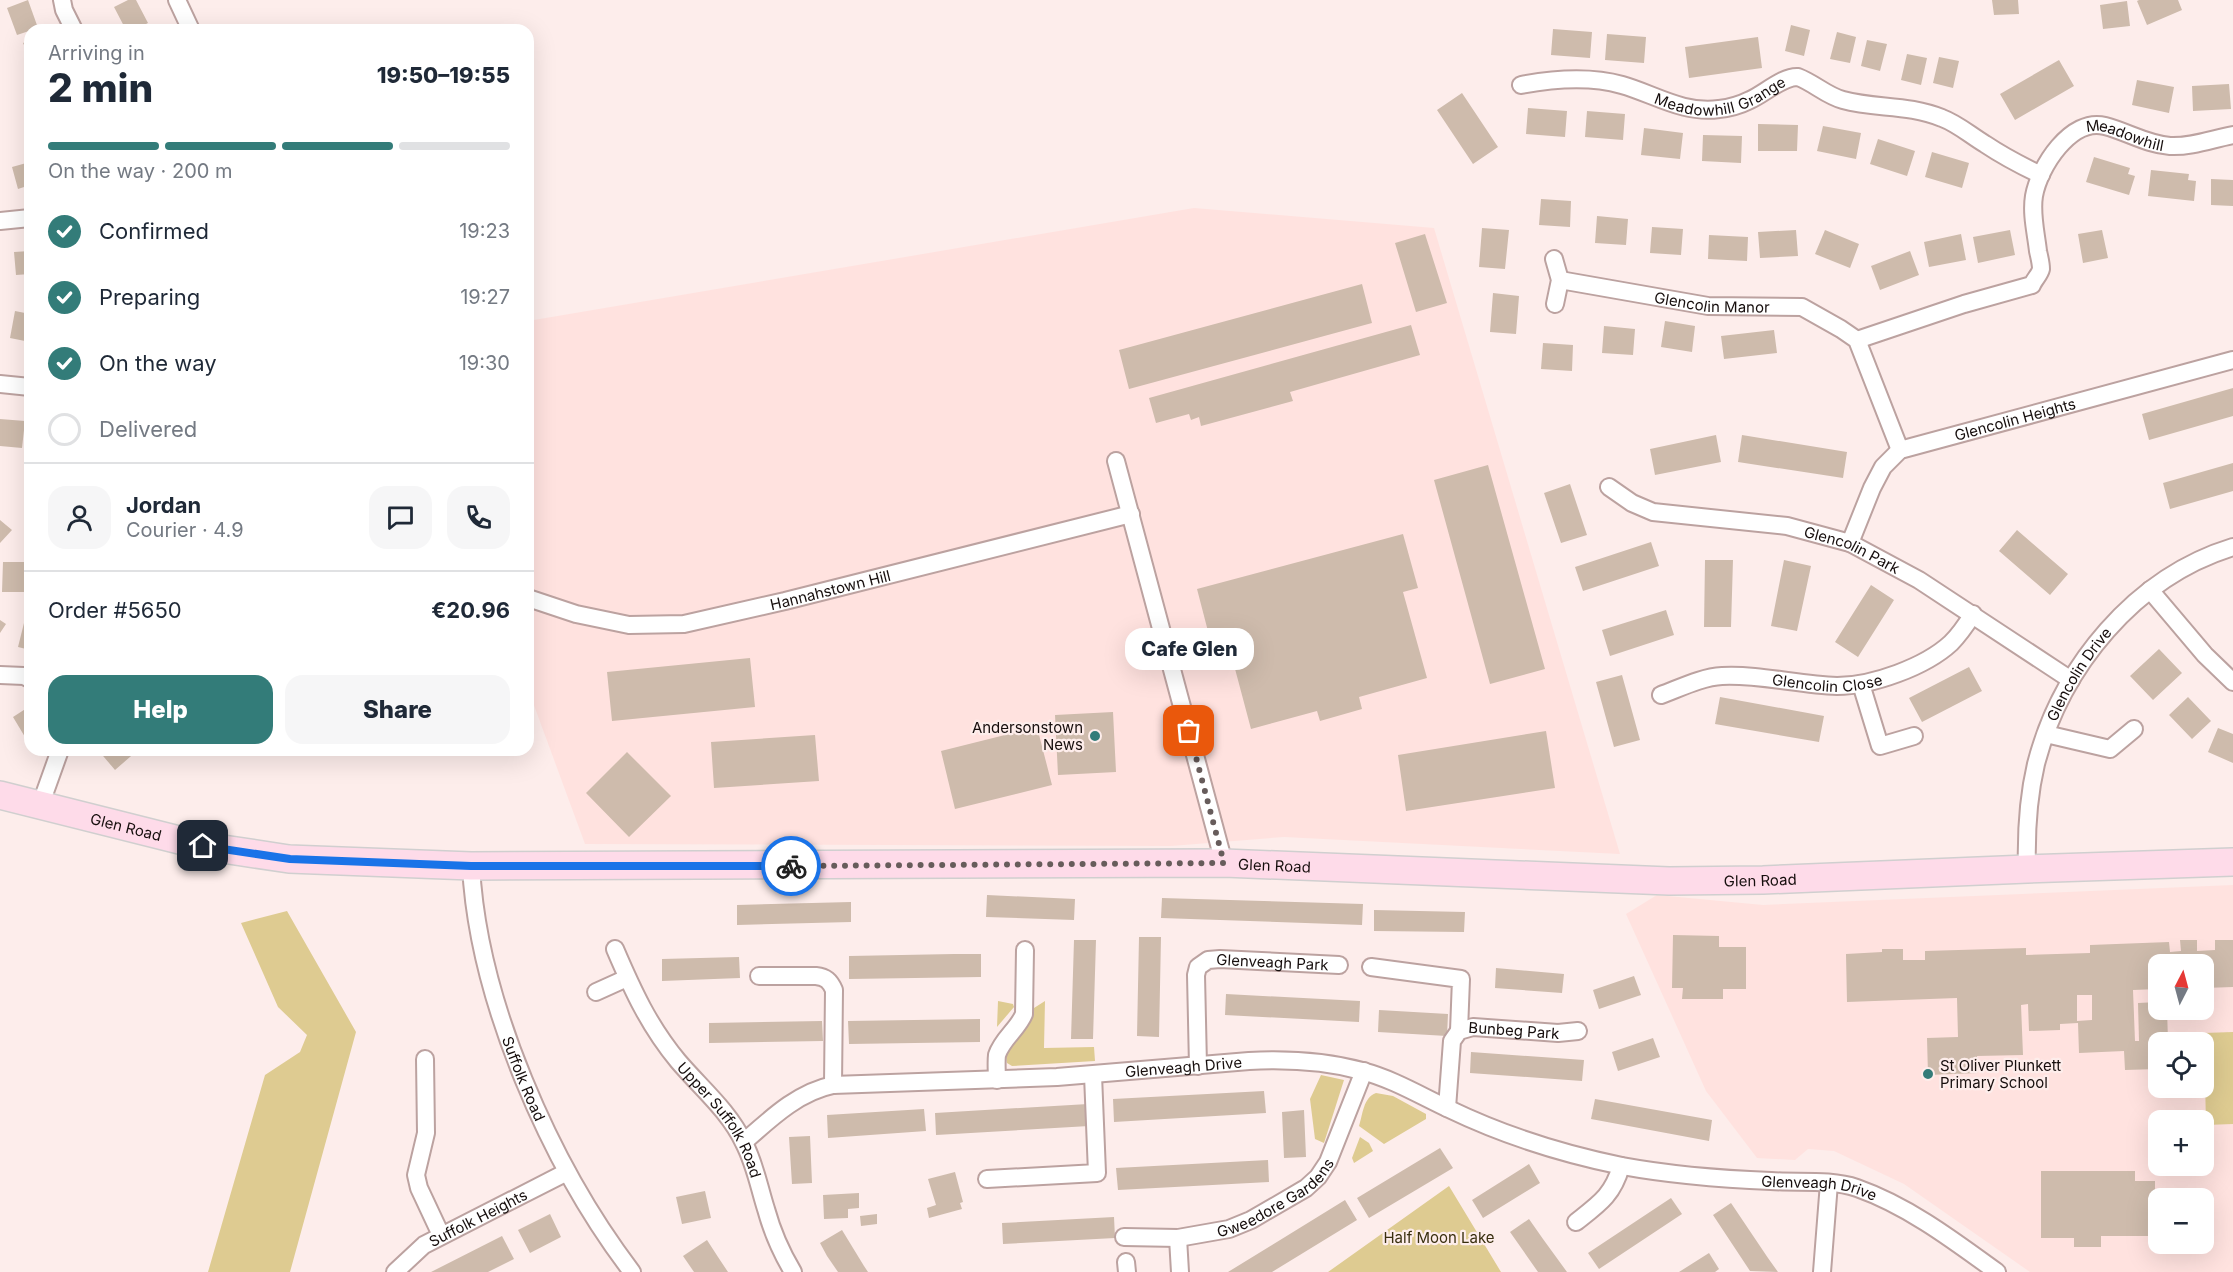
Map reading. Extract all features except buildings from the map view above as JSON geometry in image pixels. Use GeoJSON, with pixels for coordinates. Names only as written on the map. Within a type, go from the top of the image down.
{"type":"FeatureCollection","features":[{"type":"Feature","properties":{"kind":"main road","name":"Glen Road"},"geometry":{"type":"LineString","coordinates":[[0,795],[203,846],[290,859],[471,866],[1224,863],[1669,881],[1763,880],[2027,868],[2233,862]]}},
{"type":"Feature","properties":{"kind":"street"},"geometry":{"type":"LineString","coordinates":[[62,0],[71,24]]}},
{"type":"Feature","properties":{"kind":"street"},"geometry":{"type":"LineString","coordinates":[[177,0],[188,24]]}},
{"type":"Feature","properties":{"kind":"street","name":"Meadowhill Grange"},"geometry":{"type":"LineString","coordinates":[[1521,86],[1564,80],[1608,82],[1667,102],[1705,110],[1747,102],[1783,80],[1798,77],[1839,99],[1854,103],[1898,106],[1941,118],[1962,128],[1983,144],[2019,165],[2041,175]]}},
{"type":"Feature","properties":{"kind":"street","name":"Meadowhill"},"geometry":{"type":"LineString","coordinates":[[2041,175],[2056,149],[2084,127],[2105,126],[2145,142],[2171,146],[2190,146],[2233,135]]}},
{"type":"Feature","properties":{"kind":"street"},"geometry":{"type":"LineString","coordinates":[[1850,543],[1872,488],[1883,468],[1900,450],[1857,340],[1964,304],[2032,285],[2041,269],[2033,209],[2036,188],[2041,175]]}},
{"type":"Feature","properties":{"kind":"street"},"geometry":{"type":"LineString","coordinates":[[0,221],[24,219]]}},
{"type":"Feature","properties":{"kind":"street"},"geometry":{"type":"LineString","coordinates":[[1554,259],[1560,280],[1555,304]]}},
{"type":"Feature","properties":{"kind":"street","name":"Glencolin Manor"},"geometry":{"type":"LineString","coordinates":[[1560,280],[1708,306],[1802,307],[1857,340]]}},
{"type":"Feature","properties":{"kind":"street","name":"Glencolin Heights"},"geometry":{"type":"LineString","coordinates":[[1900,450],[2233,360]]}},
{"type":"Feature","properties":{"kind":"street"},"geometry":{"type":"LineString","coordinates":[[0,384],[24,386]]}},
{"type":"Feature","properties":{"kind":"street"},"geometry":{"type":"LineString","coordinates":[[1116,461],[1224,863]]}},
{"type":"Feature","properties":{"kind":"street","name":"Glencolin Park"},"geometry":{"type":"LineString","coordinates":[[1609,487],[1632,503],[1653,512],[1787,526],[1850,543],[1919,580],[2070,680]]}},
{"type":"Feature","properties":{"kind":"street","name":"Hannahstown Hill"},"geometry":{"type":"LineString","coordinates":[[534,600],[576,614],[620,623],[684,624],[785,601],[1131,514]]}},
{"type":"Feature","properties":{"kind":"street","name":"Glencolin Drive"},"geometry":{"type":"LineString","coordinates":[[2027,868],[2027,830],[2036,764],[2056,707],[2070,680],[2117,620],[2150,590],[2198,561],[2233,547]]}},
{"type":"Feature","properties":{"kind":"street"},"geometry":{"type":"LineString","coordinates":[[2150,590],[2205,655],[2233,682]]}},
{"type":"Feature","properties":{"kind":"street","name":"Glencolin Close"},"geometry":{"type":"LineString","coordinates":[[1661,695],[1721,676],[1837,686],[1861,684],[1899,672],[1930,658],[1963,630],[1973,614]]}},
{"type":"Feature","properties":{"kind":"street"},"geometry":{"type":"LineString","coordinates":[[0,675],[24,676]]}},
{"type":"Feature","properties":{"kind":"street"},"geometry":{"type":"LineString","coordinates":[[1861,684],[1880,746],[1914,736]]}},
{"type":"Feature","properties":{"kind":"street"},"geometry":{"type":"LineString","coordinates":[[2046,734],[2110,749],[2134,729]]}},
{"type":"Feature","properties":{"kind":"street"},"geometry":{"type":"LineString","coordinates":[[40,806],[58,756]]}},
{"type":"Feature","properties":{"kind":"street","name":"Suffolk Road"},"geometry":{"type":"LineString","coordinates":[[471,866],[474,902],[483,948],[505,1030],[567,1172],[632,1272]]}},
{"type":"Feature","properties":{"kind":"street","name":"Upper Suffolk Road"},"geometry":{"type":"LineString","coordinates":[[615,950],[645,1016],[658,1036],[709,1094],[744,1143],[774,1232],[793,1272]]}},
{"type":"Feature","properties":{"kind":"street"},"geometry":{"type":"LineString","coordinates":[[997,1080],[997,1057],[1000,1049],[1024,1014],[1025,950]]}},
{"type":"Feature","properties":{"kind":"street","name":"Glenveagh Park"},"geometry":{"type":"LineString","coordinates":[[1198,1066],[1196,975],[1198,966],[1208,960],[1220,958],[1339,965]]}},
{"type":"Feature","properties":{"kind":"street"},"geometry":{"type":"LineString","coordinates":[[1371,968],[1461,979],[1460,1031]]}},
{"type":"Feature","properties":{"kind":"street"},"geometry":{"type":"LineString","coordinates":[[759,976],[816,976],[824,977],[830,982],[834,990],[833,1085]]}},
{"type":"Feature","properties":{"kind":"street"},"geometry":{"type":"LineString","coordinates":[[596,992],[627,978]]}},
{"type":"Feature","properties":{"kind":"street","name":"Bunbeg Park"},"geometry":{"type":"LineString","coordinates":[[1448,1108],[1452,1041],[1460,1031],[1473,1027],[1558,1034],[1578,1031]]}},
{"type":"Feature","properties":{"kind":"street"},"geometry":{"type":"LineString","coordinates":[[425,1059],[426,1133],[416,1175],[419,1188],[441,1234]]}},
{"type":"Feature","properties":{"kind":"street","name":"Glenveagh Drive"},"geometry":{"type":"LineString","coordinates":[[744,1143],[787,1106],[809,1093],[833,1085],[1093,1075],[1283,1060],[1329,1063],[1364,1071],[1522,1138],[1621,1166],[1726,1179],[1853,1187],[1874,1194],[1902,1208],[1997,1272]]}},
{"type":"Feature","properties":{"kind":"street","name":"Gweedore Gardens"},"geometry":{"type":"LineString","coordinates":[[1124,1237],[1178,1238],[1229,1229],[1251,1220],[1306,1188],[1318,1177],[1328,1162],[1364,1071]]}},
{"type":"Feature","properties":{"kind":"street"},"geometry":{"type":"LineString","coordinates":[[987,1179],[1097,1173],[1093,1075]]}},
{"type":"Feature","properties":{"kind":"street"},"geometry":{"type":"LineString","coordinates":[[1576,1222],[1606,1198],[1621,1166]]}},
{"type":"Feature","properties":{"kind":"street","name":"Suffolk Heights"},"geometry":{"type":"LineString","coordinates":[[395,1272],[424,1245],[441,1234],[567,1172]]}},
{"type":"Feature","properties":{"kind":"street"},"geometry":{"type":"LineString","coordinates":[[1822,1272],[1829,1184]]}},
{"type":"Feature","properties":{"kind":"street"},"geometry":{"type":"LineString","coordinates":[[1178,1238],[1180,1272]]}},
{"type":"Feature","properties":{"kind":"shaded area"},"geometry":{"type":"Polygon","coordinates":[[[1194,208],[1434,228],[1620,854],[1284,837],[1171,846],[585,844],[534,705],[534,320],[1194,208]]]}},
{"type":"Feature","properties":{"kind":"shaded area","name":"St Oliver Plunkett Primary School"},"geometry":{"type":"Polygon","coordinates":[[[2233,885],[2233,1272],[2030,1272],[1904,1184],[1834,1151],[1808,1149],[1795,1160],[1757,1158],[1706,1091],[1626,914],[1657,895],[1763,905],[2233,885]]]}},
{"type":"Feature","properties":{"kind":"green space"},"geometry":{"type":"Polygon","coordinates":[[[287,911],[356,1032],[290,1272],[208,1272],[265,1075],[300,1052],[307,1035],[278,1007],[241,923],[287,911]]]}},
{"type":"Feature","properties":{"kind":"green space"},"geometry":{"type":"Polygon","coordinates":[[[998,1001],[1013,1004],[1014,1007],[997,1027],[998,1001]]]}},
{"type":"Feature","properties":{"kind":"green space"},"geometry":{"type":"Polygon","coordinates":[[[1045,1001],[1044,1048],[1094,1047],[1095,1061],[1012,1066],[1007,1063],[1006,1056],[1011,1044],[1034,1008],[1045,1001]]]}},
{"type":"Feature","properties":{"kind":"green space"},"geometry":{"type":"Polygon","coordinates":[[[2233,1032],[2233,1124],[2214,1125],[2214,1110],[2206,1110],[2205,1098],[2214,1098],[2214,1033],[2233,1032]]]}},
{"type":"Feature","properties":{"kind":"green space"},"geometry":{"type":"Polygon","coordinates":[[[1321,1075],[1344,1080],[1324,1143],[1315,1139],[1310,1099],[1321,1075]]]}},
{"type":"Feature","properties":{"kind":"green space"},"geometry":{"type":"Polygon","coordinates":[[[1376,1093],[1393,1096],[1426,1114],[1426,1119],[1384,1144],[1359,1126],[1366,1102],[1376,1093]]]}},
{"type":"Feature","properties":{"kind":"green space"},"geometry":{"type":"Polygon","coordinates":[[[1360,1137],[1369,1143],[1373,1151],[1354,1163],[1352,1158],[1360,1137]]]}},
{"type":"Feature","properties":{"kind":"green space","name":"Half Moon Lake"},"geometry":{"type":"Polygon","coordinates":[[[1449,1186],[1501,1272],[1328,1272],[1449,1186]]]}},
{"type":"Feature","properties":{"kind":"way so far"},"geometry":{"type":"LineString","coordinates":[[791,866],[1224,863],[1189,731]]}},
{"type":"Feature","properties":{"kind":"place","name":"Cafe Glen"},"geometry":{"type":"Point","coordinates":[1189,731]}},
{"type":"Feature","properties":{"kind":"place","name":"Andersonstown News"},"geometry":{"type":"Point","coordinates":[1095,736]}},
{"type":"Feature","properties":{"kind":"place","name":"St Oliver Plunkett Primary School"},"geometry":{"type":"Point","coordinates":[1928,1074]}},
{"type":"Feature","properties":{"kind":"route"},"geometry":{"type":"LineString","coordinates":[[203,846],[290,859],[471,866],[791,866]]}}]}
